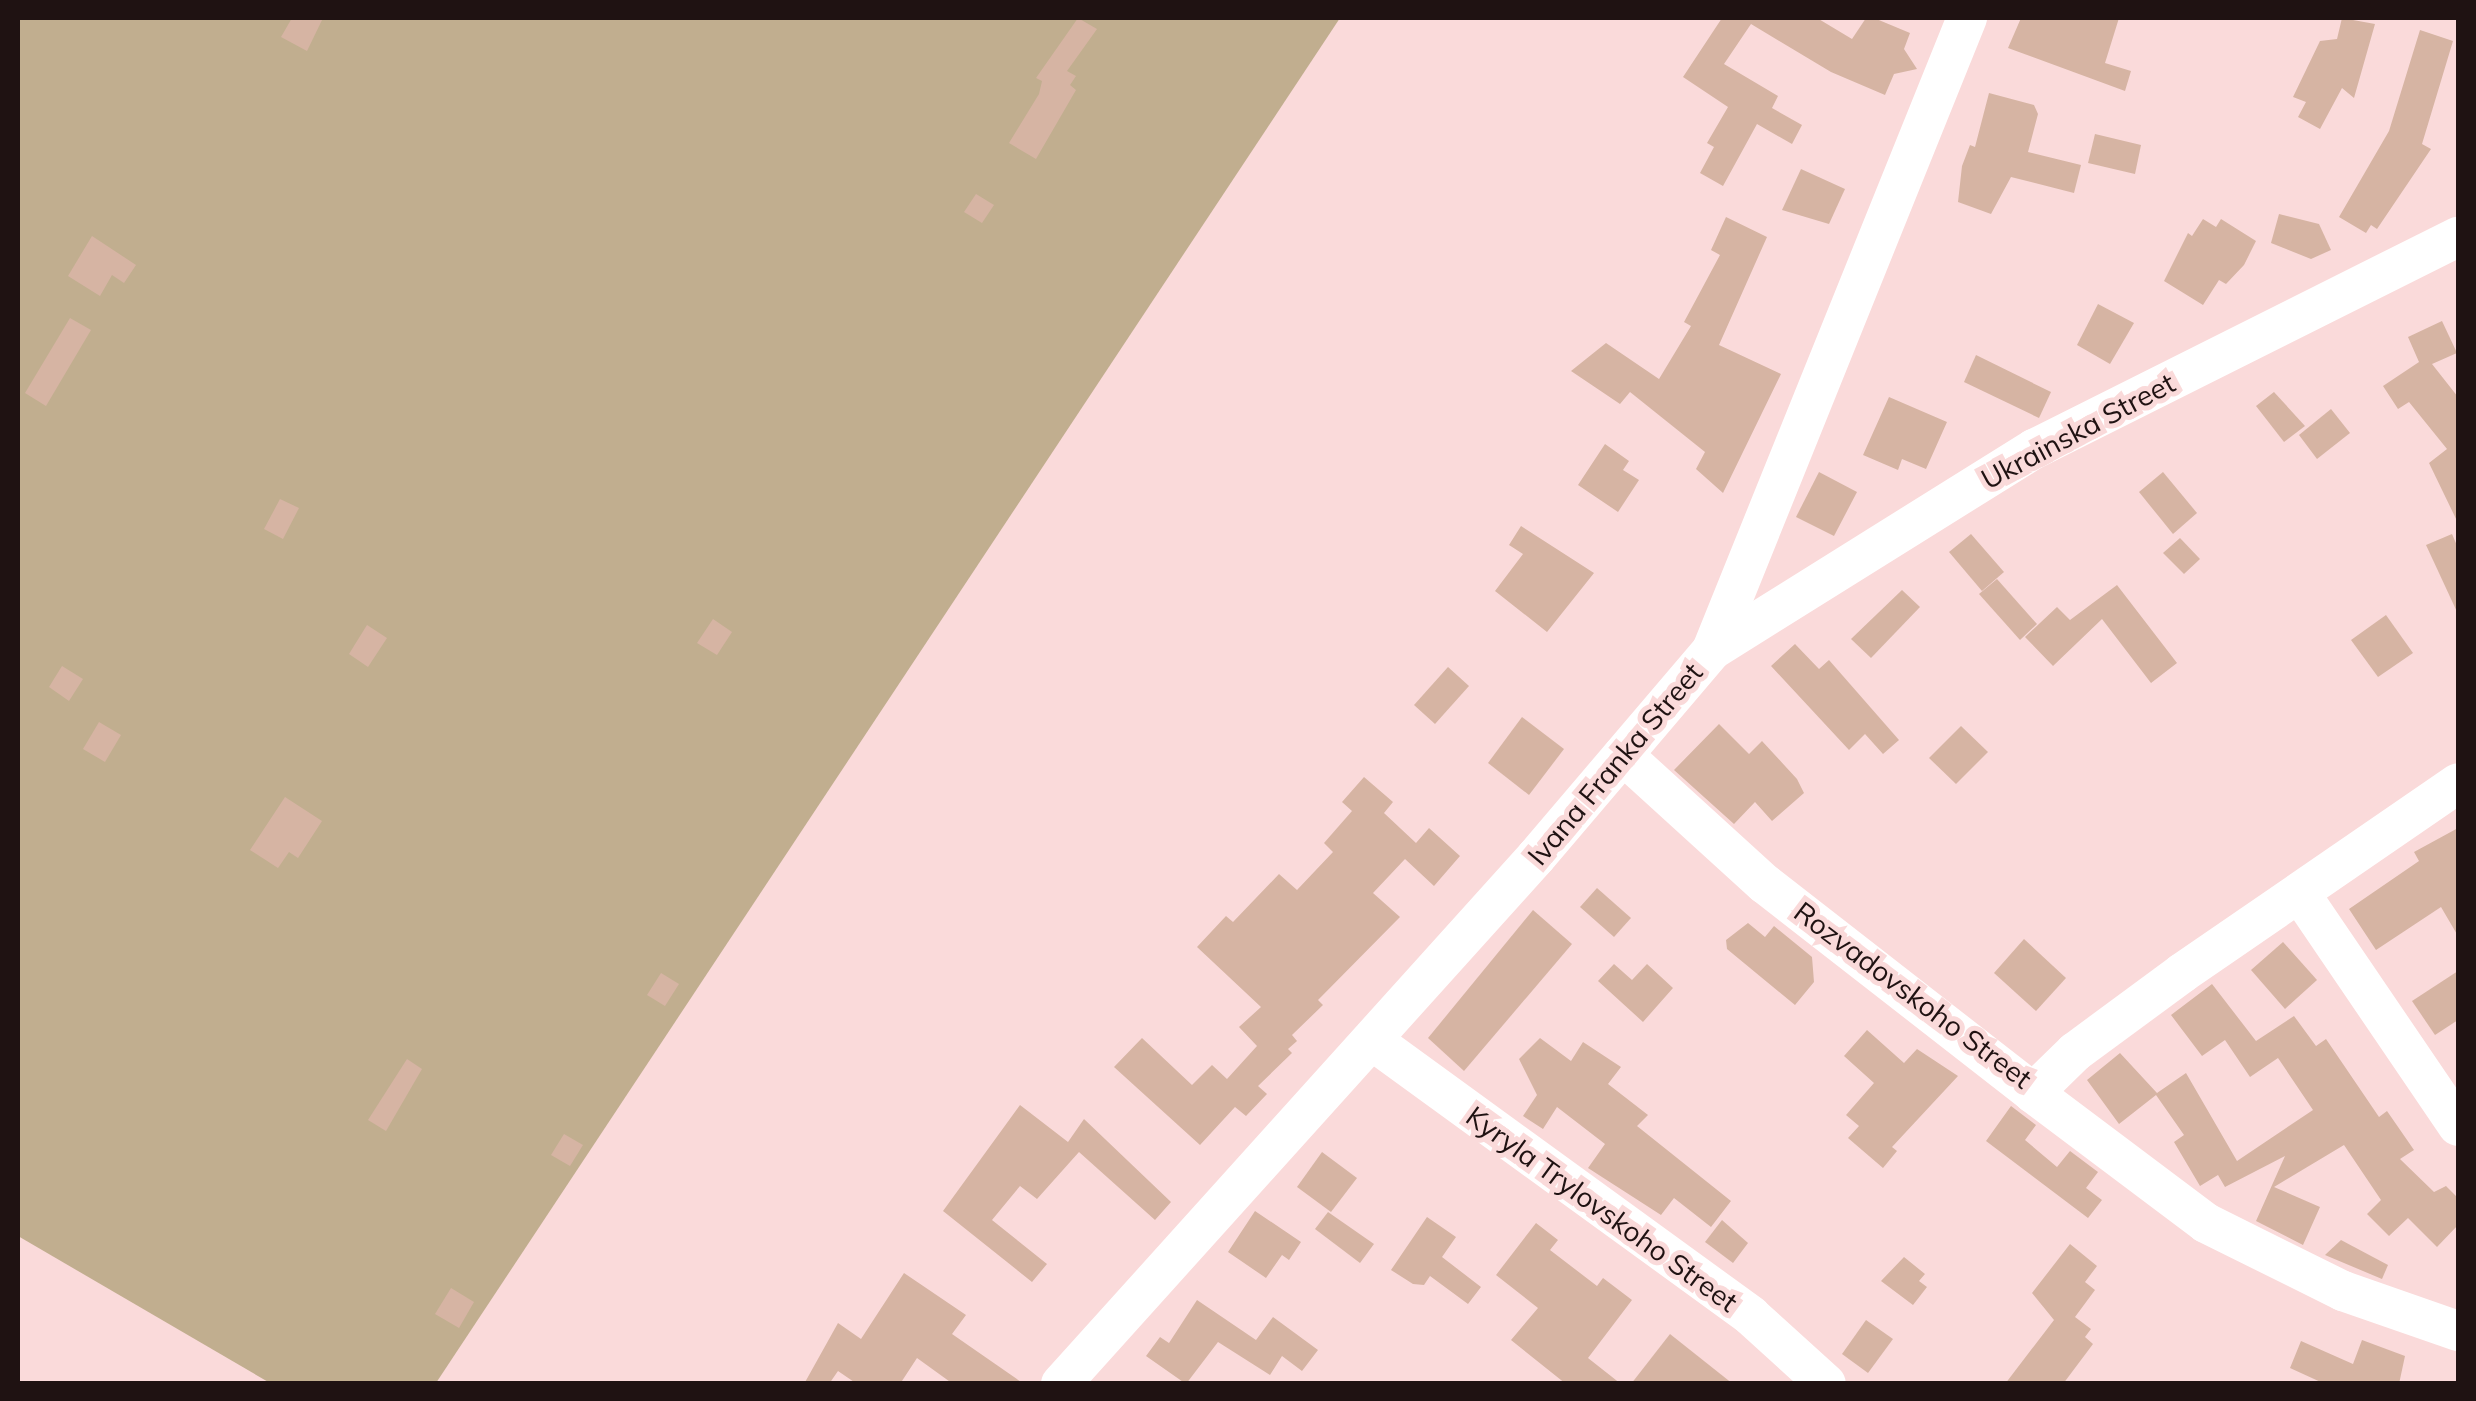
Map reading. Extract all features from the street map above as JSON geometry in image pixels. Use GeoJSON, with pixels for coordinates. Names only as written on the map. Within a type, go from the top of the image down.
{"type":"FeatureCollection","features":[{"type":"Feature","properties":{"kind":"street","name":"Ivana Franka Street"},"geometry":{"type":"LineString","coordinates":[[1061,1384],[1372,1040],[1712,650],[1966,18]]}},
{"type":"Feature","properties":{"kind":"street","name":"Ukrainska Street"},"geometry":{"type":"LineString","coordinates":[[1712,650],[2034,449],[2457,234]]}},
{"type":"Feature","properties":{"kind":"street","name":"Rozvadovskoho Street"},"geometry":{"type":"LineString","coordinates":[[1623,755],[1765,884],[2033,1093],[2122,1017],[2458,783]]}},
{"type":"Feature","properties":{"kind":"street"},"geometry":{"type":"LineString","coordinates":[[2301,895],[2458,1126]]}},
{"type":"Feature","properties":{"kind":"street","name":"Kyryla Trylovskoho Street"},"geometry":{"type":"LineString","coordinates":[[1372,1040],[1751,1316],[1826,1384]]}},
{"type":"Feature","properties":{"kind":"street"},"geometry":{"type":"LineString","coordinates":[[2033,1093],[2206,1224],[2343,1292],[2458,1331]]}},
{"type":"Feature","properties":{"kind":"shaded area"},"geometry":{"type":"Polygon","coordinates":[[[18,18],[1340,18],[436,1383],[270,1383],[18,1236],[18,18]]]}},
{"type":"Feature","properties":{"kind":"building"},"geometry":{"type":"Polygon","coordinates":[[[292,18],[323,18],[307,51],[281,37],[292,18]]]}},
{"type":"Feature","properties":{"kind":"building"},"geometry":{"type":"Polygon","coordinates":[[[1078,18],[1097,29],[1067,71],[1076,76],[1070,85],[1076,90],[1036,159],[1009,143],[1039,94],[1042,81],[1036,78],[1078,18]]]}},
{"type":"Feature","properties":{"kind":"building"},"geometry":{"type":"Polygon","coordinates":[[[1722,18],[1817,18],[1852,39],[1866,18],[1874,18],[1910,33],[1904,49],[1917,69],[1894,74],[1885,95],[1831,72],[1751,24],[1724,64],[1778,96],[1772,108],[1802,125],[1792,144],[1757,124],[1723,186],[1700,173],[1714,147],[1707,143],[1728,107],[1683,77],[1722,18]]]}},
{"type":"Feature","properties":{"kind":"building"},"geometry":{"type":"Polygon","coordinates":[[[2021,18],[2119,18],[2105,63],[2131,71],[2125,91],[2008,48],[2021,18]]]}},
{"type":"Feature","properties":{"kind":"building"},"geometry":{"type":"Polygon","coordinates":[[[2342,18],[2375,24],[2354,98],[2342,88],[2320,129],[2298,117],[2306,102],[2293,97],[2320,41],[2337,39],[2342,18]]]}},
{"type":"Feature","properties":{"kind":"building"},"geometry":{"type":"Polygon","coordinates":[[[2420,30],[2453,41],[2422,144],[2431,149],[2377,229],[2371,225],[2366,233],[2339,217],[2389,131],[2420,30]]]}},
{"type":"Feature","properties":{"kind":"building"},"geometry":{"type":"Polygon","coordinates":[[[1989,93],[2034,105],[2038,114],[2028,152],[2081,165],[2074,193],[2011,177],[1991,214],[1958,202],[1962,166],[1970,145],[1975,147],[1989,93]]]}},
{"type":"Feature","properties":{"kind":"building"},"geometry":{"type":"Polygon","coordinates":[[[2095,134],[2141,145],[2135,174],[2088,163],[2095,134]]]}},
{"type":"Feature","properties":{"kind":"building"},"geometry":{"type":"Polygon","coordinates":[[[1801,169],[1845,189],[1829,224],[1782,210],[1801,169]]]}},
{"type":"Feature","properties":{"kind":"building"},"geometry":{"type":"Polygon","coordinates":[[[976,194],[994,205],[982,223],[964,212],[976,194]]]}},
{"type":"Feature","properties":{"kind":"building"},"geometry":{"type":"Polygon","coordinates":[[[2279,214],[2319,224],[2331,250],[2311,259],[2271,243],[2279,214]]]}},
{"type":"Feature","properties":{"kind":"building"},"geometry":{"type":"Polygon","coordinates":[[[1726,217],[1767,237],[1719,345],[1781,374],[1723,493],[1696,469],[1705,452],[1630,392],[1620,404],[1571,371],[1606,343],[1659,379],[1691,326],[1684,322],[1720,255],[1711,250],[1726,217]]]}},
{"type":"Feature","properties":{"kind":"building"},"geometry":{"type":"Polygon","coordinates":[[[2203,219],[2216,227],[2221,219],[2256,241],[2244,265],[2226,284],[2219,280],[2203,305],[2164,281],[2188,233],[2192,236],[2203,219]]]}},
{"type":"Feature","properties":{"kind":"building"},"geometry":{"type":"Polygon","coordinates":[[[92,236],[136,265],[124,283],[112,275],[100,296],[68,276],[92,236]]]}},
{"type":"Feature","properties":{"kind":"building"},"geometry":{"type":"Polygon","coordinates":[[[2098,304],[2134,323],[2110,364],[2077,345],[2098,304]]]}},
{"type":"Feature","properties":{"kind":"building"},"geometry":{"type":"Polygon","coordinates":[[[70,318],[91,330],[46,406],[25,393],[70,318]]]}},
{"type":"Feature","properties":{"kind":"building"},"geometry":{"type":"Polygon","coordinates":[[[2442,321],[2457,353],[2432,364],[2458,397],[2458,523],[2429,463],[2447,449],[2409,402],[2398,409],[2383,386],[2419,362],[2408,337],[2442,321]]]}},
{"type":"Feature","properties":{"kind":"building"},"geometry":{"type":"Polygon","coordinates":[[[1976,355],[2051,392],[2039,418],[1964,382],[1976,355]]]}},
{"type":"Feature","properties":{"kind":"building"},"geometry":{"type":"Polygon","coordinates":[[[2274,392],[2305,426],[2284,442],[2256,406],[2274,392]]]}},
{"type":"Feature","properties":{"kind":"building"},"geometry":{"type":"Polygon","coordinates":[[[1889,397],[1947,422],[1926,469],[1902,459],[1898,470],[1863,455],[1889,397]]]}},
{"type":"Feature","properties":{"kind":"building"},"geometry":{"type":"Polygon","coordinates":[[[2331,409],[2350,433],[2317,459],[2299,435],[2331,409]]]}},
{"type":"Feature","properties":{"kind":"building"},"geometry":{"type":"Polygon","coordinates":[[[1605,444],[1629,461],[1623,470],[1639,480],[1618,512],[1578,485],[1605,444]]]}},
{"type":"Feature","properties":{"kind":"building"},"geometry":{"type":"Polygon","coordinates":[[[1819,472],[1857,492],[1834,536],[1796,517],[1819,472]]]}},
{"type":"Feature","properties":{"kind":"building"},"geometry":{"type":"Polygon","coordinates":[[[2163,472],[2197,513],[2173,534],[2139,492],[2163,472]]]}},
{"type":"Feature","properties":{"kind":"building"},"geometry":{"type":"Polygon","coordinates":[[[280,499],[299,508],[283,539],[264,529],[280,499]]]}},
{"type":"Feature","properties":{"kind":"building"},"geometry":{"type":"Polygon","coordinates":[[[1521,526],[1594,573],[1547,632],[1495,591],[1523,554],[1509,545],[1521,526]]]}},
{"type":"Feature","properties":{"kind":"building"},"geometry":{"type":"Polygon","coordinates":[[[1971,534],[2004,572],[1982,591],[1949,552],[1971,534]]]}},
{"type":"Feature","properties":{"kind":"building"},"geometry":{"type":"Polygon","coordinates":[[[2452,534],[2458,548],[2458,614],[2426,545],[2452,534]]]}},
{"type":"Feature","properties":{"kind":"building"},"geometry":{"type":"Polygon","coordinates":[[[2180,538],[2200,559],[2184,574],[2163,553],[2180,538]]]}},
{"type":"Feature","properties":{"kind":"building"},"geometry":{"type":"Polygon","coordinates":[[[1997,579],[2037,624],[2020,640],[1979,594],[1997,579]]]}},
{"type":"Feature","properties":{"kind":"building"},"geometry":{"type":"Polygon","coordinates":[[[2117,585],[2177,663],[2151,683],[2102,619],[2053,666],[2025,637],[2057,607],[2070,620],[2117,585]]]}},
{"type":"Feature","properties":{"kind":"building"},"geometry":{"type":"Polygon","coordinates":[[[1902,590],[1920,607],[1871,658],[1851,639],[1902,590]]]}},
{"type":"Feature","properties":{"kind":"building"},"geometry":{"type":"Polygon","coordinates":[[[2386,615],[2413,653],[2378,677],[2351,640],[2386,615]]]}},
{"type":"Feature","properties":{"kind":"building"},"geometry":{"type":"Polygon","coordinates":[[[713,619],[732,632],[717,655],[697,643],[713,619]]]}},
{"type":"Feature","properties":{"kind":"building"},"geometry":{"type":"Polygon","coordinates":[[[367,625],[387,638],[368,667],[349,654],[367,625]]]}},
{"type":"Feature","properties":{"kind":"building"},"geometry":{"type":"Polygon","coordinates":[[[1795,644],[1819,669],[1829,660],[1899,740],[1883,754],[1865,734],[1849,750],[1771,666],[1795,644]]]}},
{"type":"Feature","properties":{"kind":"building"},"geometry":{"type":"Polygon","coordinates":[[[62,666],[83,679],[69,701],[49,687],[62,666]]]}},
{"type":"Feature","properties":{"kind":"building"},"geometry":{"type":"Polygon","coordinates":[[[1448,667],[1469,686],[1435,724],[1414,705],[1448,667]]]}},
{"type":"Feature","properties":{"kind":"building"},"geometry":{"type":"Polygon","coordinates":[[[1522,717],[1564,749],[1529,795],[1488,763],[1522,717]]]}},
{"type":"Feature","properties":{"kind":"building"},"geometry":{"type":"Polygon","coordinates":[[[99,722],[121,735],[105,762],[83,749],[99,722]]]}},
{"type":"Feature","properties":{"kind":"building"},"geometry":{"type":"Polygon","coordinates":[[[1719,724],[1749,754],[1762,741],[1797,779],[1804,793],[1772,821],[1755,802],[1734,824],[1674,770],[1719,724]]]}},
{"type":"Feature","properties":{"kind":"building"},"geometry":{"type":"Polygon","coordinates":[[[1961,726],[1988,752],[1956,784],[1929,758],[1961,726]]]}},
{"type":"Feature","properties":{"kind":"building"},"geometry":{"type":"Polygon","coordinates":[[[1364,777],[1393,802],[1384,813],[1416,843],[1429,828],[1460,856],[1434,886],[1405,859],[1373,893],[1400,917],[1318,1000],[1323,1005],[1292,1035],[1297,1041],[1288,1049],[1292,1053],[1258,1086],[1267,1094],[1246,1116],[1235,1107],[1200,1145],[1114,1067],[1142,1038],[1192,1085],[1212,1065],[1227,1079],[1257,1046],[1239,1027],[1261,1007],[1197,947],[1226,916],[1233,922],[1279,874],[1297,890],[1333,852],[1324,843],[1352,811],[1342,802],[1364,777]]]}},
{"type":"Feature","properties":{"kind":"building"},"geometry":{"type":"Polygon","coordinates":[[[285,797],[322,821],[298,858],[289,852],[278,868],[250,850],[285,797]]]}},
{"type":"Feature","properties":{"kind":"building"},"geometry":{"type":"Polygon","coordinates":[[[2458,828],[2458,936],[2441,907],[2376,950],[2349,909],[2419,861],[2414,852],[2458,828]]]}},
{"type":"Feature","properties":{"kind":"building"},"geometry":{"type":"Polygon","coordinates":[[[1597,888],[1631,918],[1614,937],[1580,907],[1597,888]]]}},
{"type":"Feature","properties":{"kind":"building"},"geometry":{"type":"Polygon","coordinates":[[[1533,910],[1572,944],[1464,1071],[1428,1038],[1533,910]]]}},
{"type":"Feature","properties":{"kind":"building"},"geometry":{"type":"Polygon","coordinates":[[[1748,923],[1765,937],[1774,926],[1812,957],[1814,982],[1795,1005],[1727,949],[1726,940],[1748,923]]]}},
{"type":"Feature","properties":{"kind":"building"},"geometry":{"type":"Polygon","coordinates":[[[2024,939],[2066,978],[2036,1011],[1994,973],[2024,939]]]}},
{"type":"Feature","properties":{"kind":"building"},"geometry":{"type":"Polygon","coordinates":[[[2283,942],[2317,980],[2285,1009],[2251,970],[2283,942]]]}},
{"type":"Feature","properties":{"kind":"building"},"geometry":{"type":"Polygon","coordinates":[[[1614,964],[1632,980],[1647,964],[1673,988],[1643,1022],[1598,981],[1614,964]]]}},
{"type":"Feature","properties":{"kind":"building"},"geometry":{"type":"Polygon","coordinates":[[[2458,971],[2458,1020],[2435,1035],[2412,1001],[2458,971]]]}},
{"type":"Feature","properties":{"kind":"building"},"geometry":{"type":"Polygon","coordinates":[[[661,973],[679,984],[665,1006],[647,995],[661,973]]]}},
{"type":"Feature","properties":{"kind":"building"},"geometry":{"type":"Polygon","coordinates":[[[2212,984],[2256,1041],[2294,1016],[2316,1046],[2326,1039],[2379,1117],[2387,1111],[2414,1150],[2400,1159],[2434,1192],[2446,1186],[2458,1198],[2458,1225],[2437,1247],[2408,1218],[2389,1236],[2367,1214],[2381,1200],[2344,1145],[2274,1187],[2320,1207],[2303,1245],[2256,1221],[2285,1156],[2225,1187],[2218,1175],[2200,1186],[2174,1142],[2184,1135],[2156,1095],[2119,1124],[2087,1080],[2120,1053],[2157,1093],[2186,1073],[2237,1161],[2313,1110],[2278,1058],[2250,1077],[2225,1040],[2202,1056],[2171,1015],[2212,984]]]}},
{"type":"Feature","properties":{"kind":"building"},"geometry":{"type":"Polygon","coordinates":[[[1867,1030],[1904,1063],[1917,1049],[1958,1076],[1892,1147],[1897,1151],[1883,1168],[1848,1138],[1859,1126],[1846,1115],[1874,1083],[1844,1056],[1867,1030]]]}},
{"type":"Feature","properties":{"kind":"building"},"geometry":{"type":"Polygon","coordinates":[[[1540,1038],[1571,1061],[1583,1042],[1621,1067],[1608,1084],[1648,1115],[1637,1126],[1731,1201],[1711,1227],[1674,1198],[1661,1215],[1588,1168],[1605,1144],[1557,1107],[1543,1129],[1523,1116],[1537,1095],[1519,1059],[1540,1038]]]}},
{"type":"Feature","properties":{"kind":"building"},"geometry":{"type":"Polygon","coordinates":[[[407,1059],[422,1069],[386,1131],[368,1120],[407,1059]]]}},
{"type":"Feature","properties":{"kind":"building"},"geometry":{"type":"Polygon","coordinates":[[[1020,1105],[1068,1142],[1084,1119],[1171,1202],[1155,1220],[1079,1152],[1037,1199],[1020,1186],[992,1220],[1047,1264],[1032,1282],[943,1211],[1020,1105]]]}},
{"type":"Feature","properties":{"kind":"building"},"geometry":{"type":"Polygon","coordinates":[[[2011,1106],[2036,1125],[2025,1140],[2057,1167],[2070,1151],[2098,1172],[2086,1188],[2102,1200],[2088,1218],[1986,1141],[2011,1106]]]}},
{"type":"Feature","properties":{"kind":"building"},"geometry":{"type":"Polygon","coordinates":[[[564,1134],[583,1145],[570,1166],[551,1155],[564,1134]]]}},
{"type":"Feature","properties":{"kind":"building"},"geometry":{"type":"Polygon","coordinates":[[[1322,1152],[1357,1178],[1331,1212],[1297,1187],[1322,1152]]]}},
{"type":"Feature","properties":{"kind":"building"},"geometry":{"type":"Polygon","coordinates":[[[1255,1211],[1301,1242],[1289,1260],[1282,1255],[1266,1278],[1228,1252],[1255,1211]]]}},
{"type":"Feature","properties":{"kind":"building"},"geometry":{"type":"Polygon","coordinates":[[[1328,1212],[1374,1244],[1360,1263],[1315,1229],[1328,1212]]]}},
{"type":"Feature","properties":{"kind":"building"},"geometry":{"type":"Polygon","coordinates":[[[1427,1217],[1456,1237],[1442,1257],[1481,1287],[1468,1304],[1430,1276],[1424,1285],[1413,1284],[1391,1270],[1427,1217]]]}},
{"type":"Feature","properties":{"kind":"building"},"geometry":{"type":"Polygon","coordinates":[[[1722,1220],[1748,1243],[1733,1263],[1705,1242],[1722,1220]]]}},
{"type":"Feature","properties":{"kind":"building"},"geometry":{"type":"Polygon","coordinates":[[[1536,1223],[1558,1240],[1550,1250],[1597,1286],[1603,1278],[1632,1300],[1588,1358],[1621,1384],[1566,1384],[1511,1340],[1538,1308],[1496,1275],[1536,1223]]]}},
{"type":"Feature","properties":{"kind":"building"},"geometry":{"type":"Polygon","coordinates":[[[2341,1240],[2388,1265],[2382,1279],[2325,1255],[2341,1240]]]}},
{"type":"Feature","properties":{"kind":"building"},"geometry":{"type":"Polygon","coordinates":[[[2070,1244],[2097,1266],[2085,1282],[2095,1290],[2075,1317],[2091,1329],[2085,1337],[2093,1344],[2063,1384],[2005,1384],[2054,1320],[2032,1293],[2070,1244]]]}},
{"type":"Feature","properties":{"kind":"building"},"geometry":{"type":"Polygon","coordinates":[[[1904,1257],[1925,1274],[1919,1281],[1927,1287],[1913,1305],[1881,1281],[1904,1257]]]}},
{"type":"Feature","properties":{"kind":"building"},"geometry":{"type":"Polygon","coordinates":[[[904,1273],[966,1315],[952,1334],[1024,1384],[953,1384],[917,1358],[900,1384],[857,1384],[838,1371],[829,1384],[804,1384],[838,1323],[861,1339],[904,1273]]]}},
{"type":"Feature","properties":{"kind":"building"},"geometry":{"type":"Polygon","coordinates":[[[451,1288],[474,1302],[459,1328],[435,1314],[451,1288]]]}},
{"type":"Feature","properties":{"kind":"building"},"geometry":{"type":"Polygon","coordinates":[[[1197,1300],[1256,1340],[1273,1317],[1318,1350],[1302,1371],[1282,1356],[1270,1375],[1218,1342],[1186,1384],[1146,1356],[1160,1337],[1169,1343],[1197,1300]]]}},
{"type":"Feature","properties":{"kind":"building"},"geometry":{"type":"Polygon","coordinates":[[[1866,1320],[1893,1339],[1868,1373],[1842,1354],[1866,1320]]]}},
{"type":"Feature","properties":{"kind":"building"},"geometry":{"type":"Polygon","coordinates":[[[1670,1334],[1733,1384],[1631,1384],[1670,1334]]]}},
{"type":"Feature","properties":{"kind":"building"},"geometry":{"type":"Polygon","coordinates":[[[2362,1340],[2405,1356],[2399,1384],[2325,1384],[2290,1368],[2301,1341],[2353,1364],[2362,1340]]]}}]}
